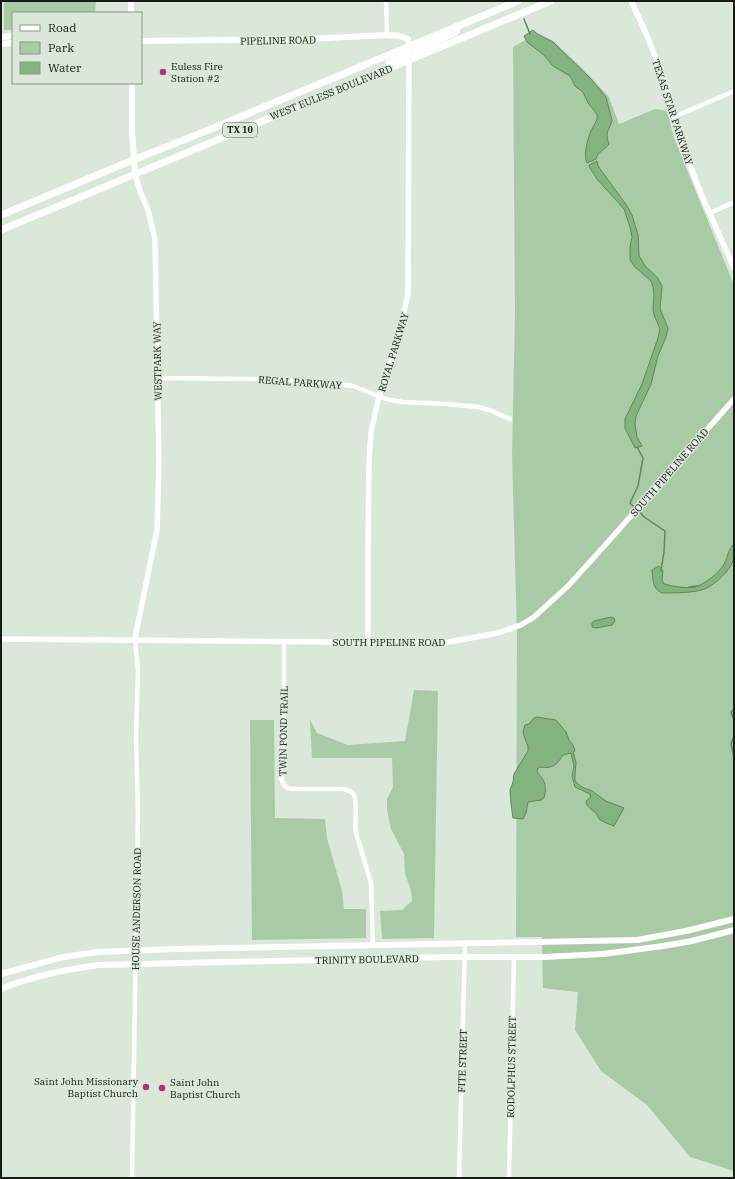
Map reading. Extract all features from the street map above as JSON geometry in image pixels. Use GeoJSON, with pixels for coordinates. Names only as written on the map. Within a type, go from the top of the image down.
{"type":"FeatureCollection","features":[{"type":"Feature","properties":{"kind":"main road"},"geometry":{"type":"LineString","coordinates":[[131,1],[131,12]]}},
{"type":"Feature","properties":{"kind":"main road","name":"WEST EULESS BOULEVARD"},"geometry":{"type":"LineString","coordinates":[[1,215],[273,104],[518,1]]}},
{"type":"Feature","properties":{"kind":"main road","name":"WEST EULESS BOULEVARD"},"geometry":{"type":"LineString","coordinates":[[1,230],[274,115],[551,1]]}},
{"type":"Feature","properties":{"kind":"main road"},"geometry":{"type":"LineString","coordinates":[[409,60],[416,50],[456,32],[458,26]]}},
{"type":"Feature","properties":{"kind":"main road","name":"PIPELINE ROAD"},"geometry":{"type":"LineString","coordinates":[[142,41],[307,39],[387,35],[400,36],[408,39],[409,46]]}},
{"type":"Feature","properties":{"kind":"main road"},"geometry":{"type":"LineString","coordinates":[[1,36],[12,36]]}},
{"type":"Feature","properties":{"kind":"main road"},"geometry":{"type":"LineString","coordinates":[[1,44],[12,44]]}},
{"type":"Feature","properties":{"kind":"main road"},"geometry":{"type":"LineString","coordinates":[[345,86],[350,80],[404,56],[409,46]]}},
{"type":"Feature","properties":{"kind":"main road","name":"WESTPARK WAY"},"geometry":{"type":"LineString","coordinates":[[132,84],[132,130],[135,174]]}},
{"type":"Feature","properties":{"kind":"main road"},"geometry":{"type":"LineString","coordinates":[[273,104],[274,115]]}},
{"type":"Feature","properties":{"kind":"main road","name":"TRINITY BOULEVARD"},"geometry":{"type":"LineString","coordinates":[[1,974],[63,957],[98,952],[637,940],[686,931],[734,919]]}},
{"type":"Feature","properties":{"kind":"main road","name":"TRINITY BOULEVARD"},"geometry":{"type":"LineString","coordinates":[[1,989],[55,972],[98,965],[603,954],[692,941],[734,930]]}},
{"type":"Feature","properties":{"kind":"street"},"geometry":{"type":"LineString","coordinates":[[386,1],[387,35]]}},
{"type":"Feature","properties":{"kind":"street","name":"TEXAS STAR PARKWAY"},"geometry":{"type":"LineString","coordinates":[[631,1],[646,33],[667,87],[677,132],[734,268]]}},
{"type":"Feature","properties":{"kind":"street","name":"ROYAL PARKWAY"},"geometry":{"type":"LineString","coordinates":[[368,643],[369,461],[371,432],[379,396],[397,343],[408,294],[409,60]]}},
{"type":"Feature","properties":{"kind":"street"},"geometry":{"type":"LineString","coordinates":[[674,116],[734,91]]}},
{"type":"Feature","properties":{"kind":"street","name":"WESTPARK WAY"},"geometry":{"type":"LineString","coordinates":[[135,174],[148,210],[155,239],[159,462],[157,530],[136,628],[135,640]]}},
{"type":"Feature","properties":{"kind":"street"},"geometry":{"type":"LineString","coordinates":[[710,212],[734,202]]}},
{"type":"Feature","properties":{"kind":"street","name":"REGAL PARKWAY"},"geometry":{"type":"LineString","coordinates":[[158,378],[257,379],[330,383],[353,386],[379,396],[402,402],[478,407],[510,419]]}},
{"type":"Feature","properties":{"kind":"street","name":"SOUTH PIPELINE ROAD"},"geometry":{"type":"LineString","coordinates":[[1,639],[443,643],[513,628],[534,617],[568,586],[734,398]]}},
{"type":"Feature","properties":{"kind":"street","name":"HOUSE ANDERSON ROAD"},"geometry":{"type":"LineString","coordinates":[[132,1178],[138,812],[136,737],[138,671],[135,640]]}},
{"type":"Feature","properties":{"kind":"street","name":"TWIN POND TRAIL"},"geometry":{"type":"LineString","coordinates":[[284,642],[282,781],[284,785],[292,789],[343,789],[349,790],[354,794],[355,828],[371,882],[373,946]]}},
{"type":"Feature","properties":{"kind":"street","name":"FITE STREET"},"geometry":{"type":"LineString","coordinates":[[459,1178],[465,944]]}},
{"type":"Feature","properties":{"kind":"street","name":"RODOLPHUS STREET"},"geometry":{"type":"LineString","coordinates":[[509,1178],[514,957]]}},
{"type":"Feature","properties":{"kind":"green space"},"geometry":{"type":"Polygon","coordinates":[[[4,1],[96,1],[95,12],[12,12],[12,30],[4,30],[4,1]]]}},
{"type":"Feature","properties":{"kind":"green space"},"geometry":{"type":"Polygon","coordinates":[[[536,32],[553,41],[583,69],[609,97],[619,124],[655,109],[667,111],[674,138],[734,285],[734,1171],[690,1157],[647,1105],[601,1071],[575,1030],[578,992],[543,988],[542,937],[516,937],[517,633],[512,455],[515,313],[513,47],[536,32]]]}},
{"type":"Feature","properties":{"kind":"green space"},"geometry":{"type":"Polygon","coordinates":[[[414,690],[438,691],[434,938],[382,939],[380,911],[402,910],[412,901],[411,890],[405,874],[404,854],[391,829],[387,810],[387,799],[393,787],[392,758],[312,758],[310,719],[317,733],[348,745],[405,741],[414,690]]]}},
{"type":"Feature","properties":{"kind":"green space"},"geometry":{"type":"Polygon","coordinates":[[[250,720],[274,720],[275,818],[325,819],[327,838],[342,891],[344,909],[366,909],[366,938],[252,940],[250,720]]]}},
{"type":"Feature","properties":{"kind":"water"},"geometry":{"type":"Polygon","coordinates":[[[533,30],[537,34],[553,42],[591,79],[606,97],[612,120],[607,133],[609,144],[598,154],[596,159],[587,163],[586,151],[590,132],[597,120],[597,114],[588,103],[583,92],[575,86],[570,76],[553,66],[544,55],[527,42],[524,36],[533,30]]]}},
{"type":"Feature","properties":{"kind":"water"},"geometry":{"type":"Polygon","coordinates":[[[597,161],[598,166],[632,215],[638,235],[639,256],[646,267],[657,277],[662,286],[660,309],[668,328],[658,356],[651,384],[636,416],[635,424],[637,437],[642,446],[635,448],[625,428],[625,419],[642,384],[660,329],[654,315],[654,294],[651,281],[634,266],[630,260],[632,237],[624,209],[597,179],[590,168],[589,165],[597,161]]]}},
{"type":"Feature","properties":{"kind":"water"},"geometry":{"type":"Polygon","coordinates":[[[734,544],[734,557],[729,568],[720,579],[708,587],[693,592],[680,593],[662,593],[656,589],[652,570],[659,566],[663,571],[662,580],[664,584],[688,588],[703,584],[722,567],[730,548],[734,544]]]}},
{"type":"Feature","properties":{"kind":"water"},"geometry":{"type":"Polygon","coordinates":[[[611,617],[614,618],[615,621],[612,625],[596,628],[592,627],[592,623],[594,621],[611,617]]]}},
{"type":"Feature","properties":{"kind":"water"},"geometry":{"type":"Polygon","coordinates":[[[536,717],[556,720],[566,732],[575,751],[573,752],[576,762],[575,781],[582,787],[592,791],[606,801],[624,808],[614,826],[599,819],[596,813],[588,807],[586,801],[591,797],[590,794],[575,787],[572,776],[574,766],[571,753],[563,755],[554,766],[540,767],[537,769],[545,785],[544,798],[541,800],[528,802],[523,819],[513,818],[510,790],[514,774],[528,751],[528,746],[523,732],[525,725],[529,724],[536,717]]]}},
{"type":"Feature","properties":{"kind":"waterway"},"geometry":{"type":"LineString","coordinates":[[524,19],[530,34]]}},
{"type":"Feature","properties":{"kind":"waterway"},"geometry":{"type":"LineString","coordinates":[[635,508],[630,503],[638,486],[643,458],[637,447]]}},
{"type":"Feature","properties":{"kind":"waterway"},"geometry":{"type":"LineString","coordinates":[[638,510],[644,517],[665,531],[661,571]]}},
{"type":"Feature","properties":{"kind":"waterway"},"geometry":{"type":"LineString","coordinates":[[689,587],[698,586]]}},
{"type":"Feature","properties":{"kind":"waterway"},"geometry":{"type":"LineString","coordinates":[[734,709],[731,712],[734,720]]}},
{"type":"Feature","properties":{"kind":"waterway"},"geometry":{"type":"LineString","coordinates":[[734,736],[731,744],[734,757]]}},
{"type":"Feature","properties":{"kind":"place","name":"Euless Fire Station #2"},"geometry":{"type":"Point","coordinates":[163,72]}},
{"type":"Feature","properties":{"kind":"place","name":"Saint John Missionary Baptist Church"},"geometry":{"type":"Point","coordinates":[146,1087]}},
{"type":"Feature","properties":{"kind":"place","name":"Saint John Baptist Church"},"geometry":{"type":"Point","coordinates":[162,1088]}}]}
